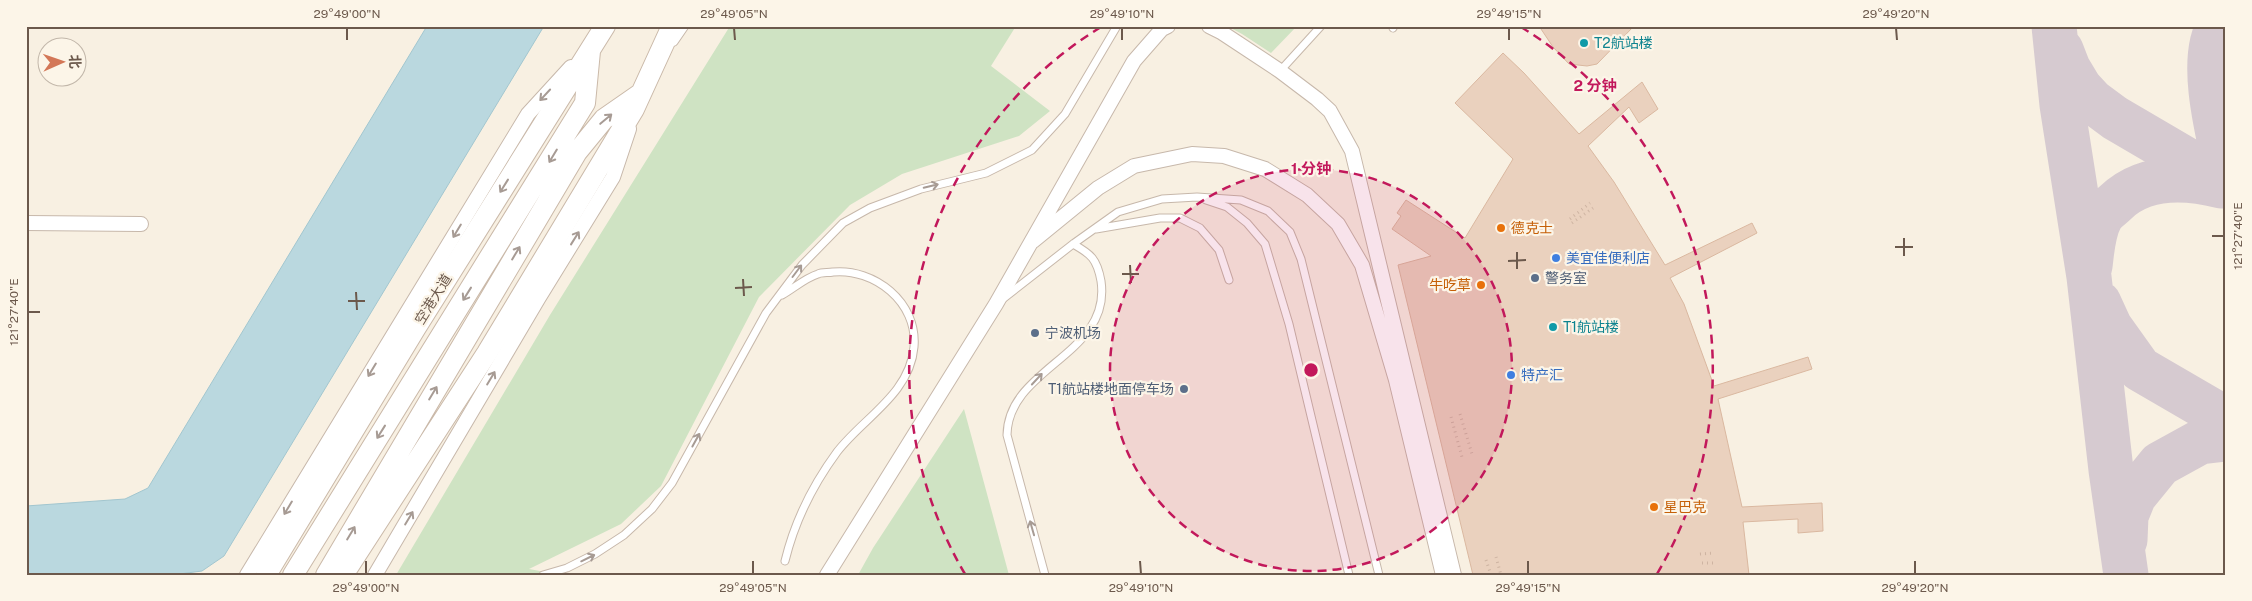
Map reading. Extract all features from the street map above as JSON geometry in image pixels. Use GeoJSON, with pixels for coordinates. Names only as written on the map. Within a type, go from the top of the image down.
{"type":"FeatureCollection","features":[{"type":"Feature","properties":{"kind":"main road","name":"空港大道"},"geometry":{"type":"LineString","coordinates":[[266,575],[415,329],[605,26]]}},
{"type":"Feature","properties":{"kind":"main road"},"geometry":{"type":"LineString","coordinates":[[343,575],[487,353],[634,109],[672,26]]}},
{"type":"Feature","properties":{"kind":"main road"},"geometry":{"type":"LineString","coordinates":[[293,575],[585,103],[591,47]]}},
{"type":"Feature","properties":{"kind":"main road"},"geometry":{"type":"LineString","coordinates":[[326,575],[577,152],[604,119],[642,93]]}},
{"type":"Feature","properties":{"kind":"street"},"geometry":{"type":"LineString","coordinates":[[827,575],[996,304],[1134,61],[1162,29],[1168,26]]}},
{"type":"Feature","properties":{"kind":"street"},"geometry":{"type":"LineString","coordinates":[[1209,26],[1280,71],[1330,111],[1352,151],[1454,575]]}},
{"type":"Feature","properties":{"kind":"street"},"geometry":{"type":"LineString","coordinates":[[247,575],[528,114],[591,47]]}},
{"type":"Feature","properties":{"kind":"street"},"geometry":{"type":"LineString","coordinates":[[375,575],[538,299],[613,177],[642,93]]}},
{"type":"Feature","properties":{"kind":"street"},"geometry":{"type":"LineString","coordinates":[[1032,242],[1098,188],[1134,166],[1192,154],[1224,156],[1265,169],[1307,195],[1338,224],[1362,266],[1396,380],[1443,575]]}},
{"type":"Feature","properties":{"kind":"street"},"geometry":{"type":"LineString","coordinates":[[26,223],[142,224]]}},
{"type":"Feature","properties":{"kind":"lane"},"geometry":{"type":"LineString","coordinates":[[652,72],[685,26]]}},
{"type":"Feature","properties":{"kind":"lane"},"geometry":{"type":"LineString","coordinates":[[542,575],[567,568],[595,554],[624,535],[652,509],[672,483],[766,312],[802,265],[843,223],[870,208],[921,189],[986,173],[1032,150],[1065,114],[1117,26]]}},
{"type":"Feature","properties":{"kind":"lane"},"geometry":{"type":"LineString","coordinates":[[1280,71],[1321,26]]}},
{"type":"Feature","properties":{"kind":"lane"},"geometry":{"type":"LineString","coordinates":[[1197,197],[1227,207],[1247,222],[1265,244],[1289,324],[1349,575]]}},
{"type":"Feature","properties":{"kind":"lane"},"geometry":{"type":"LineString","coordinates":[[996,304],[1073,244],[1118,212],[1162,198],[1197,197],[1241,200],[1268,211],[1290,232],[1303,268],[1379,575]]}},
{"type":"Feature","properties":{"kind":"lane"},"geometry":{"type":"LineString","coordinates":[[1093,230],[1160,218],[1180,218],[1200,228],[1218,250],[1229,280]]}},
{"type":"Feature","properties":{"kind":"lane"},"geometry":{"type":"LineString","coordinates":[[1046,575],[1007,435],[1007,424],[1010,412],[1041,374],[1082,340],[1094,324],[1103,298],[1100,278],[1091,254],[1073,244]]}},
{"type":"Feature","properties":{"kind":"lane"},"geometry":{"type":"LineString","coordinates":[[777,298],[818,274],[846,271],[866,275],[884,285],[902,303],[911,324],[914,346],[908,372],[892,396],[839,450],[813,486],[791,538],[785,561]]}},
{"type":"Feature","properties":{"kind":"path"},"geometry":{"type":"LineString","coordinates":[[1570,219],[1590,203]]}},
{"type":"Feature","properties":{"kind":"path"},"geometry":{"type":"LineString","coordinates":[[1572,223],[1593,208]]}},
{"type":"Feature","properties":{"kind":"path"},"geometry":{"type":"LineString","coordinates":[[1460,414],[1472,454]]}},
{"type":"Feature","properties":{"kind":"path"},"geometry":{"type":"LineString","coordinates":[[1451,416],[1462,457]]}},
{"type":"Feature","properties":{"kind":"path"},"geometry":{"type":"LineString","coordinates":[[1700,554],[1714,553]]}},
{"type":"Feature","properties":{"kind":"path"},"geometry":{"type":"LineString","coordinates":[[1496,558],[1501,575]]}},
{"type":"Feature","properties":{"kind":"path"},"geometry":{"type":"LineString","coordinates":[[1486,560],[1490,575]]}},
{"type":"Feature","properties":{"kind":"path"},"geometry":{"type":"LineString","coordinates":[[1702,563],[1714,563]]}},
{"type":"Feature","properties":{"kind":"green space"},"geometry":{"type":"Polygon","coordinates":[[[730,26],[1016,26],[991,66],[1050,111],[1019,136],[902,174],[850,205],[759,297],[661,486],[621,524],[529,569],[562,575],[396,575],[550,315],[730,26]]]}},
{"type":"Feature","properties":{"kind":"green space"},"geometry":{"type":"Polygon","coordinates":[[[1227,26],[1297,26],[1271,53],[1227,26]]]}},
{"type":"Feature","properties":{"kind":"green space"},"geometry":{"type":"Polygon","coordinates":[[[964,409],[1009,575],[858,575],[873,548],[964,409]]]}},
{"type":"Feature","properties":{"kind":"water"},"geometry":{"type":"Polygon","coordinates":[[[427,26],[544,26],[224,556],[202,571],[172,575],[26,575],[26,506],[125,499],[148,488],[427,26]]]}},
{"type":"Feature","properties":{"kind":"building","name":"T2航站楼"},"geometry":{"type":"Polygon","coordinates":[[[1539,26],[1634,26],[1597,64],[1587,66],[1569,64],[1553,47],[1539,26]]]}},
{"type":"Feature","properties":{"kind":"building","name":"T1航站楼"},"geometry":{"type":"Polygon","coordinates":[[[1503,53],[1524,73],[1579,134],[1642,82],[1658,109],[1639,123],[1629,107],[1588,146],[1614,182],[1665,265],[1752,223],[1757,233],[1670,278],[1684,304],[1714,386],[1808,357],[1812,369],[1718,399],[1742,507],[1822,503],[1823,531],[1798,533],[1798,519],[1743,522],[1749,575],[1473,575],[1398,265],[1431,256],[1392,229],[1401,216],[1397,213],[1406,200],[1465,238],[1513,159],[1455,103],[1503,53]]]}},
{"type":"Feature","properties":{"kind":"taxiway"},"geometry":{"type":"LineString","coordinates":[[2054,26],[2062,105],[2089,277],[2111,470],[2126,575]]}},
{"type":"Feature","properties":{"kind":"taxiway"},"geometry":{"type":"LineString","coordinates":[[2219,26],[2213,40],[2210,57],[2210,76],[2215,117],[2226,170]]}},
{"type":"Feature","properties":{"kind":"taxiway"},"geometry":{"type":"LineString","coordinates":[[2061,50],[2068,68],[2080,88],[2092,101],[2115,118],[2226,183]]}},
{"type":"Feature","properties":{"kind":"taxiway"},"geometry":{"type":"LineString","coordinates":[[2090,266],[2098,222],[2126,194],[2139,187],[2165,181],[2193,181],[2221,186]]}},
{"type":"Feature","properties":{"kind":"taxiway"},"geometry":{"type":"LineString","coordinates":[[2099,303],[2110,327],[2140,369],[2226,419]]}},
{"type":"Feature","properties":{"kind":"taxiway"},"geometry":{"type":"LineString","coordinates":[[2125,540],[2126,516],[2134,496],[2160,464],[2200,442],[2226,439]]}},
{"type":"Feature","properties":{"kind":"place","name":"T2航站楼"},"geometry":{"type":"Point","coordinates":[1584,43]}},
{"type":"Feature","properties":{"kind":"place","name":"德克士"},"geometry":{"type":"Point","coordinates":[1501,228]}},
{"type":"Feature","properties":{"kind":"place","name":"美宜佳便利店"},"geometry":{"type":"Point","coordinates":[1556,258]}},
{"type":"Feature","properties":{"kind":"place","name":"警务室"},"geometry":{"type":"Point","coordinates":[1535,278]}},
{"type":"Feature","properties":{"kind":"place","name":"牛吃草"},"geometry":{"type":"Point","coordinates":[1481,285]}},
{"type":"Feature","properties":{"kind":"place","name":"T1航站楼"},"geometry":{"type":"Point","coordinates":[1553,327]}},
{"type":"Feature","properties":{"kind":"place","name":"宁波机场"},"geometry":{"type":"Point","coordinates":[1035,333]}},
{"type":"Feature","properties":{"kind":"place","name":"特产汇"},"geometry":{"type":"Point","coordinates":[1511,375]}},
{"type":"Feature","properties":{"kind":"place","name":"T1航站楼地面停车场"},"geometry":{"type":"Point","coordinates":[1184,389]}},
{"type":"Feature","properties":{"kind":"place","name":"星巴克"},"geometry":{"type":"Point","coordinates":[1654,507]}}]}
